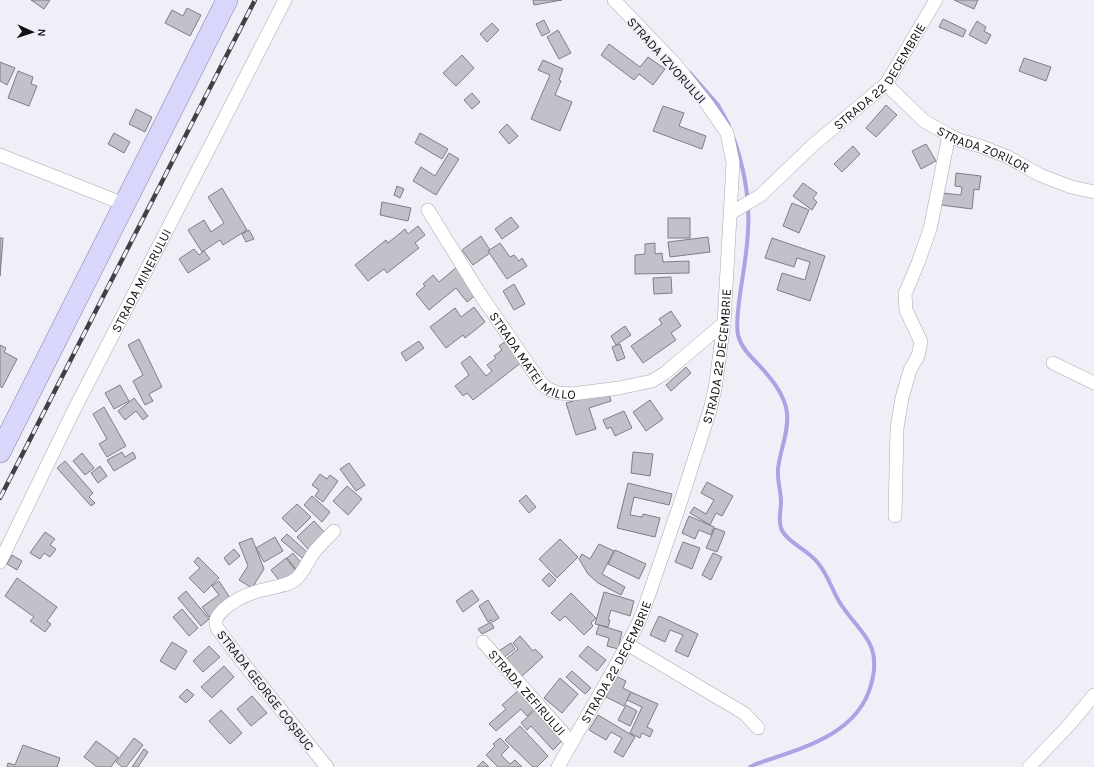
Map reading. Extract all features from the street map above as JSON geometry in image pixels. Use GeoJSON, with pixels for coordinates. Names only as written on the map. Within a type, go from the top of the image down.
{"type":"FeatureCollection","features":[{"type":"Feature","properties":{"kind":"main road"},"geometry":{"type":"LineString","coordinates":[[0,452],[227,0]]}},
{"type":"Feature","properties":{"kind":"street","name":"STRADA MINERULUI"},"geometry":{"type":"LineString","coordinates":[[0,562],[74,410],[218,133],[285,0]]}},
{"type":"Feature","properties":{"kind":"street","name":"STRADA IZVORULUI"},"geometry":{"type":"LineString","coordinates":[[614,0],[676,65],[707,104],[727,133],[733,163],[732,213]]}},
{"type":"Feature","properties":{"kind":"street","name":"STRADA 22 DECEMBRIE"},"geometry":{"type":"LineString","coordinates":[[558,767],[627,644],[644,609],[703,434],[715,389],[724,323],[732,213],[760,195],[813,145],[886,84],[936,0]]}},
{"type":"Feature","properties":{"kind":"street","name":"STRADA ZORILOR"},"geometry":{"type":"LineString","coordinates":[[886,84],[924,121],[949,136],[1008,157],[1040,175],[1094,192]]}},
{"type":"Feature","properties":{"kind":"street"},"geometry":{"type":"LineString","coordinates":[[895,516],[897,428],[902,398],[910,370],[918,356],[921,342],[906,310],[905,294],[930,229],[949,136]]}},
{"type":"Feature","properties":{"kind":"street"},"geometry":{"type":"LineString","coordinates":[[0,155],[124,204]]}},
{"type":"Feature","properties":{"kind":"street","name":"STRADA MATEI MILLO"},"geometry":{"type":"LineString","coordinates":[[428,210],[484,300],[541,383],[548,389],[572,394],[619,388],[652,380],[665,373],[724,323]]}},
{"type":"Feature","properties":{"kind":"street"},"geometry":{"type":"LineString","coordinates":[[1053,363],[1094,383]]}},
{"type":"Feature","properties":{"kind":"street","name":"STRADA GEORGE COȘBUC"},"geometry":{"type":"LineString","coordinates":[[327,767],[244,664],[215,624],[219,614],[239,599],[265,589],[285,585],[296,579],[316,550],[334,531]]}},
{"type":"Feature","properties":{"kind":"street","name":"STRADA ZEFIRULUI"},"geometry":{"type":"LineString","coordinates":[[483,642],[572,743]]}},
{"type":"Feature","properties":{"kind":"street"},"geometry":{"type":"LineString","coordinates":[[627,644],[745,714],[758,728]]}},
{"type":"Feature","properties":{"kind":"street"},"geometry":{"type":"LineString","coordinates":[[1029,767],[1070,724],[1094,695]]}},
{"type":"Feature","properties":{"kind":"building"},"geometry":{"type":"Polygon","coordinates":[[[31,0],[50,0],[44,9],[31,0]]]}},
{"type":"Feature","properties":{"kind":"building"},"geometry":{"type":"Polygon","coordinates":[[[533,0],[562,0],[534,5],[533,0]]]}},
{"type":"Feature","properties":{"kind":"building"},"geometry":{"type":"Polygon","coordinates":[[[954,0],[978,0],[974,9],[954,0]]]}},
{"type":"Feature","properties":{"kind":"building"},"geometry":{"type":"Polygon","coordinates":[[[187,8],[201,15],[190,36],[165,23],[172,10],[183,16],[187,8]]]}},
{"type":"Feature","properties":{"kind":"building"},"geometry":{"type":"Polygon","coordinates":[[[943,19],[966,30],[963,37],[939,27],[943,19]]]}},
{"type":"Feature","properties":{"kind":"building"},"geometry":{"type":"Polygon","coordinates":[[[544,20],[550,32],[542,36],[536,24],[544,20]]]}},
{"type":"Feature","properties":{"kind":"building"},"geometry":{"type":"Polygon","coordinates":[[[977,21],[986,27],[984,31],[991,35],[986,44],[969,35],[977,21]]]}},
{"type":"Feature","properties":{"kind":"building"},"geometry":{"type":"Polygon","coordinates":[[[492,23],[499,30],[487,42],[480,34],[492,23]]]}},
{"type":"Feature","properties":{"kind":"building"},"geometry":{"type":"Polygon","coordinates":[[[558,30],[571,53],[559,59],[547,37],[558,30]]]}},
{"type":"Feature","properties":{"kind":"building"},"geometry":{"type":"Polygon","coordinates":[[[609,44],[640,67],[648,57],[665,69],[653,85],[639,74],[634,80],[601,55],[609,44]]]}},
{"type":"Feature","properties":{"kind":"building"},"geometry":{"type":"Polygon","coordinates":[[[462,55],[474,68],[456,86],[443,73],[462,55]]]}},
{"type":"Feature","properties":{"kind":"building"},"geometry":{"type":"Polygon","coordinates":[[[1024,58],[1051,67],[1046,81],[1019,71],[1024,58]]]}},
{"type":"Feature","properties":{"kind":"building"},"geometry":{"type":"Polygon","coordinates":[[[543,60],[563,69],[559,80],[561,81],[555,95],[572,102],[560,131],[531,119],[550,75],[538,70],[543,60]]]}},
{"type":"Feature","properties":{"kind":"building"},"geometry":{"type":"Polygon","coordinates":[[[0,62],[15,68],[7,85],[0,81],[0,62]]]}},
{"type":"Feature","properties":{"kind":"building"},"geometry":{"type":"Polygon","coordinates":[[[18,71],[33,77],[31,84],[37,86],[29,106],[8,98],[18,71]]]}},
{"type":"Feature","properties":{"kind":"building"},"geometry":{"type":"Polygon","coordinates":[[[472,93],[480,102],[472,109],[464,100],[472,93]]]}},
{"type":"Feature","properties":{"kind":"building"},"geometry":{"type":"Polygon","coordinates":[[[886,105],[897,115],[876,137],[866,128],[886,105]]]}},
{"type":"Feature","properties":{"kind":"building"},"geometry":{"type":"Polygon","coordinates":[[[663,106],[684,113],[679,126],[706,136],[702,149],[653,131],[663,106]]]}},
{"type":"Feature","properties":{"kind":"building"},"geometry":{"type":"Polygon","coordinates":[[[136,109],[152,117],[145,132],[129,124],[136,109]]]}},
{"type":"Feature","properties":{"kind":"building"},"geometry":{"type":"Polygon","coordinates":[[[507,124],[518,136],[509,144],[499,132],[507,124]]]}},
{"type":"Feature","properties":{"kind":"building"},"geometry":{"type":"Polygon","coordinates":[[[114,133],[130,142],[124,153],[108,144],[114,133]]]}},
{"type":"Feature","properties":{"kind":"building"},"geometry":{"type":"Polygon","coordinates":[[[420,133],[448,149],[442,159],[415,143],[420,133]]]}},
{"type":"Feature","properties":{"kind":"building"},"geometry":{"type":"Polygon","coordinates":[[[926,144],[936,161],[921,169],[912,151],[926,144]]]}},
{"type":"Feature","properties":{"kind":"building"},"geometry":{"type":"Polygon","coordinates":[[[853,146],[860,154],[842,172],[834,164],[853,146]]]}},
{"type":"Feature","properties":{"kind":"building"},"geometry":{"type":"Polygon","coordinates":[[[449,153],[459,159],[436,195],[413,181],[421,167],[435,176],[449,153]]]}},
{"type":"Feature","properties":{"kind":"building"},"geometry":{"type":"Polygon","coordinates":[[[956,173],[981,176],[979,190],[974,189],[972,209],[941,205],[942,193],[961,195],[962,187],[955,186],[956,173]]]}},
{"type":"Feature","properties":{"kind":"building"},"geometry":{"type":"Polygon","coordinates":[[[803,183],[817,193],[813,198],[817,202],[812,210],[793,196],[803,183]]]}},
{"type":"Feature","properties":{"kind":"building"},"geometry":{"type":"Polygon","coordinates":[[[397,186],[404,189],[400,198],[394,195],[397,186]]]}},
{"type":"Feature","properties":{"kind":"building"},"geometry":{"type":"Polygon","coordinates":[[[222,188],[247,230],[223,245],[220,240],[202,252],[188,230],[204,220],[211,232],[224,223],[208,197],[222,188]]]}},
{"type":"Feature","properties":{"kind":"building"},"geometry":{"type":"Polygon","coordinates":[[[382,202],[411,208],[408,221],[380,215],[382,202]]]}},
{"type":"Feature","properties":{"kind":"building"},"geometry":{"type":"Polygon","coordinates":[[[792,203],[809,210],[799,233],[783,226],[792,203]]]}},
{"type":"Feature","properties":{"kind":"building"},"geometry":{"type":"Polygon","coordinates":[[[511,217],[519,227],[502,239],[495,229],[511,217]]]}},
{"type":"Feature","properties":{"kind":"building"},"geometry":{"type":"Polygon","coordinates":[[[668,218],[690,218],[690,238],[668,238],[668,218]]]}},
{"type":"Feature","properties":{"kind":"building"},"geometry":{"type":"Polygon","coordinates":[[[418,226],[425,235],[415,243],[419,248],[387,273],[384,269],[368,281],[355,265],[386,240],[388,243],[405,229],[408,234],[418,226]]]}},
{"type":"Feature","properties":{"kind":"building"},"geometry":{"type":"Polygon","coordinates":[[[249,230],[254,239],[246,242],[242,234],[249,230]]]}},
{"type":"Feature","properties":{"kind":"building"},"geometry":{"type":"Polygon","coordinates":[[[481,236],[490,250],[488,251],[490,253],[473,265],[462,250],[481,236]]]}},
{"type":"Feature","properties":{"kind":"building"},"geometry":{"type":"Polygon","coordinates":[[[708,237],[710,252],[670,257],[668,242],[708,237]]]}},
{"type":"Feature","properties":{"kind":"building"},"geometry":{"type":"Polygon","coordinates":[[[0,238],[3,238],[0,276],[0,238]]]}},
{"type":"Feature","properties":{"kind":"building"},"geometry":{"type":"Polygon","coordinates":[[[772,238],[825,256],[810,301],[777,290],[782,273],[805,280],[810,262],[797,258],[794,267],[765,258],[772,238]]]}},
{"type":"Feature","properties":{"kind":"building"},"geometry":{"type":"Polygon","coordinates":[[[500,243],[510,257],[514,255],[519,261],[522,258],[527,266],[507,279],[488,251],[500,243]]]}},
{"type":"Feature","properties":{"kind":"building"},"geometry":{"type":"Polygon","coordinates":[[[655,243],[655,254],[662,253],[663,262],[689,261],[689,273],[635,274],[635,255],[645,254],[645,244],[655,243]]]}},
{"type":"Feature","properties":{"kind":"building"},"geometry":{"type":"Polygon","coordinates":[[[194,249],[199,255],[204,251],[210,259],[188,273],[179,259],[194,249]]]}},
{"type":"Feature","properties":{"kind":"building"},"geometry":{"type":"Polygon","coordinates":[[[457,267],[478,293],[467,302],[456,288],[429,310],[416,294],[425,286],[423,284],[433,275],[439,282],[457,267]]]}},
{"type":"Feature","properties":{"kind":"building"},"geometry":{"type":"Polygon","coordinates":[[[671,277],[672,293],[654,294],[653,278],[671,277]]]}},
{"type":"Feature","properties":{"kind":"building"},"geometry":{"type":"Polygon","coordinates":[[[514,284],[525,304],[514,310],[503,291],[514,284]]]}},
{"type":"Feature","properties":{"kind":"building"},"geometry":{"type":"Polygon","coordinates":[[[474,307],[485,322],[465,338],[463,335],[446,348],[430,327],[455,308],[461,317],[474,307]]]}},
{"type":"Feature","properties":{"kind":"building"},"geometry":{"type":"Polygon","coordinates":[[[671,311],[681,326],[671,333],[676,340],[643,363],[631,346],[662,324],[659,319],[671,311]]]}},
{"type":"Feature","properties":{"kind":"building"},"geometry":{"type":"Polygon","coordinates":[[[625,326],[631,335],[616,345],[611,336],[625,326]]]}},
{"type":"Feature","properties":{"kind":"building"},"geometry":{"type":"Polygon","coordinates":[[[139,339],[162,387],[149,394],[153,401],[145,405],[133,381],[143,375],[128,345],[139,339]]]}},
{"type":"Feature","properties":{"kind":"building"},"geometry":{"type":"Polygon","coordinates":[[[419,341],[424,348],[406,361],[401,353],[419,341]]]}},
{"type":"Feature","properties":{"kind":"building"},"geometry":{"type":"Polygon","coordinates":[[[506,341],[522,362],[473,400],[467,393],[463,396],[455,386],[469,375],[461,363],[470,356],[486,376],[492,371],[487,365],[496,358],[494,356],[502,350],[499,346],[506,341]]]}},
{"type":"Feature","properties":{"kind":"building"},"geometry":{"type":"Polygon","coordinates":[[[620,344],[625,358],[617,361],[612,347],[620,344]]]}},
{"type":"Feature","properties":{"kind":"building"},"geometry":{"type":"Polygon","coordinates":[[[0,345],[6,348],[4,352],[17,359],[2,388],[0,386],[0,345]]]}},
{"type":"Feature","properties":{"kind":"building"},"geometry":{"type":"Polygon","coordinates":[[[686,367],[691,373],[671,391],[666,385],[686,367]]]}},
{"type":"Feature","properties":{"kind":"building"},"geometry":{"type":"Polygon","coordinates":[[[120,385],[129,401],[114,409],[105,393],[120,385]]]}},
{"type":"Feature","properties":{"kind":"building"},"geometry":{"type":"Polygon","coordinates":[[[608,391],[611,401],[589,408],[596,429],[576,435],[566,403],[608,391]]]}},
{"type":"Feature","properties":{"kind":"building"},"geometry":{"type":"Polygon","coordinates":[[[134,398],[148,416],[143,420],[136,411],[125,420],[118,411],[134,398]]]}},
{"type":"Feature","properties":{"kind":"building"},"geometry":{"type":"Polygon","coordinates":[[[650,400],[663,419],[646,431],[633,412],[650,400]]]}},
{"type":"Feature","properties":{"kind":"building"},"geometry":{"type":"Polygon","coordinates":[[[104,407],[126,446],[107,457],[99,444],[107,439],[93,414],[104,407]]]}},
{"type":"Feature","properties":{"kind":"building"},"geometry":{"type":"Polygon","coordinates":[[[624,411],[632,428],[615,436],[611,427],[607,429],[603,420],[624,411]]]}},
{"type":"Feature","properties":{"kind":"building"},"geometry":{"type":"Polygon","coordinates":[[[122,452],[125,457],[133,452],[136,458],[114,471],[107,460],[122,452]]]}},
{"type":"Feature","properties":{"kind":"building"},"geometry":{"type":"Polygon","coordinates":[[[633,452],[653,454],[650,476],[631,473],[633,452]]]}},
{"type":"Feature","properties":{"kind":"building"},"geometry":{"type":"Polygon","coordinates":[[[82,453],[94,468],[85,475],[73,461],[82,453]]]}},
{"type":"Feature","properties":{"kind":"building"},"geometry":{"type":"Polygon","coordinates":[[[65,461],[93,493],[89,497],[95,503],[91,506],[57,468],[65,461]]]}},
{"type":"Feature","properties":{"kind":"building"},"geometry":{"type":"Polygon","coordinates":[[[349,463],[365,485],[356,491],[340,469],[349,463]]]}},
{"type":"Feature","properties":{"kind":"building"},"geometry":{"type":"Polygon","coordinates":[[[100,466],[107,476],[98,483],[91,473],[100,466]]]}},
{"type":"Feature","properties":{"kind":"building"},"geometry":{"type":"Polygon","coordinates":[[[320,474],[327,479],[330,475],[338,481],[323,502],[315,496],[319,490],[312,485],[320,474]]]}},
{"type":"Feature","properties":{"kind":"building"},"geometry":{"type":"Polygon","coordinates":[[[707,482],[733,496],[722,516],[716,513],[710,525],[690,513],[694,507],[706,514],[714,500],[701,493],[707,482]]]}},
{"type":"Feature","properties":{"kind":"building"},"geometry":{"type":"Polygon","coordinates":[[[628,483],[672,494],[669,505],[634,497],[630,515],[642,517],[643,514],[660,518],[655,537],[617,528],[628,483]]]}},
{"type":"Feature","properties":{"kind":"building"},"geometry":{"type":"Polygon","coordinates":[[[347,486],[362,499],[348,515],[333,501],[347,486]]]}},
{"type":"Feature","properties":{"kind":"building"},"geometry":{"type":"Polygon","coordinates":[[[526,495],[536,507],[529,513],[519,501],[526,495]]]}},
{"type":"Feature","properties":{"kind":"building"},"geometry":{"type":"Polygon","coordinates":[[[312,496],[330,512],[322,522],[304,505],[312,496]]]}},
{"type":"Feature","properties":{"kind":"building"},"geometry":{"type":"Polygon","coordinates":[[[297,504],[311,517],[296,532],[282,518],[297,504]]]}},
{"type":"Feature","properties":{"kind":"building"},"geometry":{"type":"Polygon","coordinates":[[[689,516],[714,527],[711,535],[699,530],[695,539],[682,533],[689,516]]]}},
{"type":"Feature","properties":{"kind":"building"},"geometry":{"type":"Polygon","coordinates":[[[314,521],[325,533],[308,549],[297,537],[314,521]]]}},
{"type":"Feature","properties":{"kind":"building"},"geometry":{"type":"Polygon","coordinates":[[[715,528],[725,532],[717,552],[706,548],[715,528]]]}},
{"type":"Feature","properties":{"kind":"building"},"geometry":{"type":"Polygon","coordinates":[[[45,532],[55,539],[50,545],[56,549],[50,557],[44,553],[40,559],[30,553],[45,532]]]}},
{"type":"Feature","properties":{"kind":"building"},"geometry":{"type":"Polygon","coordinates":[[[287,534],[307,552],[302,558],[281,540],[287,534]]]}},
{"type":"Feature","properties":{"kind":"building"},"geometry":{"type":"Polygon","coordinates":[[[275,537],[283,551],[264,562],[256,548],[275,537]]]}},
{"type":"Feature","properties":{"kind":"building"},"geometry":{"type":"Polygon","coordinates":[[[252,538],[264,569],[252,588],[239,580],[248,566],[239,543],[252,538]]]}},
{"type":"Feature","properties":{"kind":"building"},"geometry":{"type":"Polygon","coordinates":[[[560,539],[578,557],[557,578],[539,559],[560,539]]]}},
{"type":"Feature","properties":{"kind":"building"},"geometry":{"type":"Polygon","coordinates":[[[683,542],[700,548],[692,569],[675,562],[683,542]]]}},
{"type":"Feature","properties":{"kind":"building"},"geometry":{"type":"Polygon","coordinates":[[[599,544],[614,551],[602,574],[625,587],[621,595],[598,583],[588,574],[579,559],[582,554],[590,559],[599,544]]]}},
{"type":"Feature","properties":{"kind":"building"},"geometry":{"type":"Polygon","coordinates":[[[234,549],[240,556],[229,565],[224,558],[234,549]]]}},
{"type":"Feature","properties":{"kind":"building"},"geometry":{"type":"Polygon","coordinates":[[[615,550],[646,564],[639,579],[608,564],[615,550]]]}},
{"type":"Feature","properties":{"kind":"building"},"geometry":{"type":"Polygon","coordinates":[[[293,553],[302,564],[296,569],[287,558],[293,553]]]}},
{"type":"Feature","properties":{"kind":"building"},"geometry":{"type":"Polygon","coordinates":[[[713,553],[722,557],[711,580],[702,575],[713,553]]]}},
{"type":"Feature","properties":{"kind":"building"},"geometry":{"type":"Polygon","coordinates":[[[12,555],[22,561],[17,570],[7,564],[12,555]]]}},
{"type":"Feature","properties":{"kind":"building"},"geometry":{"type":"Polygon","coordinates":[[[198,557],[219,578],[204,593],[189,578],[200,568],[194,562],[198,557]]]}},
{"type":"Feature","properties":{"kind":"building"},"geometry":{"type":"Polygon","coordinates":[[[286,558],[297,572],[282,584],[271,570],[286,558]]]}},
{"type":"Feature","properties":{"kind":"building"},"geometry":{"type":"Polygon","coordinates":[[[549,573],[556,580],[549,587],[542,580],[549,573]]]}},
{"type":"Feature","properties":{"kind":"building"},"geometry":{"type":"Polygon","coordinates":[[[17,578],[57,607],[47,621],[51,624],[45,632],[30,621],[34,617],[5,596],[17,578]]]}},
{"type":"Feature","properties":{"kind":"building"},"geometry":{"type":"Polygon","coordinates":[[[219,581],[232,601],[209,617],[202,607],[219,595],[212,586],[219,581]]]}},
{"type":"Feature","properties":{"kind":"building"},"geometry":{"type":"Polygon","coordinates":[[[472,590],[479,600],[463,612],[456,601],[472,590]]]}},
{"type":"Feature","properties":{"kind":"building"},"geometry":{"type":"Polygon","coordinates":[[[186,591],[209,619],[201,626],[178,598],[186,591]]]}},
{"type":"Feature","properties":{"kind":"building"},"geometry":{"type":"Polygon","coordinates":[[[604,592],[634,601],[630,616],[611,610],[608,620],[610,620],[608,627],[595,624],[604,592]]]}},
{"type":"Feature","properties":{"kind":"building"},"geometry":{"type":"Polygon","coordinates":[[[571,593],[596,618],[591,623],[593,626],[584,635],[565,616],[560,621],[551,613],[571,593]]]}},
{"type":"Feature","properties":{"kind":"building"},"geometry":{"type":"Polygon","coordinates":[[[488,600],[499,618],[493,622],[491,620],[488,622],[479,606],[488,600]]]}},
{"type":"Feature","properties":{"kind":"building"},"geometry":{"type":"Polygon","coordinates":[[[182,609],[198,628],[189,636],[173,617],[182,609]]]}},
{"type":"Feature","properties":{"kind":"building"},"geometry":{"type":"Polygon","coordinates":[[[659,616],[698,634],[688,657],[675,651],[683,635],[670,630],[665,642],[650,635],[659,616]]]}},
{"type":"Feature","properties":{"kind":"building"},"geometry":{"type":"Polygon","coordinates":[[[491,622],[494,628],[482,634],[478,629],[491,622]]]}},
{"type":"Feature","properties":{"kind":"building"},"geometry":{"type":"Polygon","coordinates":[[[599,625],[622,632],[618,649],[607,646],[609,638],[596,634],[599,625]]]}},
{"type":"Feature","properties":{"kind":"building"},"geometry":{"type":"Polygon","coordinates":[[[520,636],[533,651],[535,649],[543,657],[521,677],[505,660],[518,649],[513,643],[520,636]]]}},
{"type":"Feature","properties":{"kind":"building"},"geometry":{"type":"Polygon","coordinates":[[[172,642],[187,651],[175,670],[160,661],[172,642]]]}},
{"type":"Feature","properties":{"kind":"building"},"geometry":{"type":"Polygon","coordinates":[[[511,643],[515,649],[502,659],[497,652],[511,643]]]}},
{"type":"Feature","properties":{"kind":"building"},"geometry":{"type":"Polygon","coordinates":[[[209,646],[220,657],[203,672],[193,661],[209,646]]]}},
{"type":"Feature","properties":{"kind":"building"},"geometry":{"type":"Polygon","coordinates":[[[588,646],[606,660],[597,671],[579,656],[588,646]]]}},
{"type":"Feature","properties":{"kind":"building"},"geometry":{"type":"Polygon","coordinates":[[[224,666],[234,677],[212,698],[201,687],[224,666]]]}},
{"type":"Feature","properties":{"kind":"building"},"geometry":{"type":"Polygon","coordinates":[[[572,671],[591,688],[585,694],[566,677],[572,671]]]}},
{"type":"Feature","properties":{"kind":"building"},"geometry":{"type":"Polygon","coordinates":[[[616,676],[626,681],[623,688],[631,692],[624,706],[606,697],[616,676]]]}},
{"type":"Feature","properties":{"kind":"building"},"geometry":{"type":"Polygon","coordinates":[[[560,678],[578,694],[562,713],[544,698],[560,678]]]}},
{"type":"Feature","properties":{"kind":"building"},"geometry":{"type":"Polygon","coordinates":[[[187,689],[194,695],[186,703],[179,697],[187,689]]]}},
{"type":"Feature","properties":{"kind":"building"},"geometry":{"type":"Polygon","coordinates":[[[519,690],[535,708],[527,716],[521,709],[496,731],[489,724],[506,709],[502,705],[519,690]]]}},
{"type":"Feature","properties":{"kind":"building"},"geometry":{"type":"Polygon","coordinates":[[[631,692],[658,704],[647,727],[653,730],[650,737],[642,733],[640,738],[630,733],[642,707],[627,700],[631,692]]]}},
{"type":"Feature","properties":{"kind":"building"},"geometry":{"type":"Polygon","coordinates":[[[252,696],[267,713],[251,726],[237,709],[252,696]]]}},
{"type":"Feature","properties":{"kind":"building"},"geometry":{"type":"Polygon","coordinates":[[[626,705],[637,711],[630,726],[618,720],[626,705]]]}},
{"type":"Feature","properties":{"kind":"building"},"geometry":{"type":"Polygon","coordinates":[[[536,709],[564,739],[553,750],[531,726],[527,730],[521,723],[536,709]]]}},
{"type":"Feature","properties":{"kind":"building"},"geometry":{"type":"Polygon","coordinates":[[[221,710],[242,733],[230,744],[209,721],[221,710]]]}},
{"type":"Feature","properties":{"kind":"building"},"geometry":{"type":"Polygon","coordinates":[[[598,715],[635,737],[623,757],[614,752],[622,738],[611,732],[606,740],[589,730],[598,715]]]}},
{"type":"Feature","properties":{"kind":"building"},"geometry":{"type":"Polygon","coordinates":[[[520,726],[548,756],[537,767],[533,767],[505,740],[520,726]]]}},
{"type":"Feature","properties":{"kind":"building"},"geometry":{"type":"Polygon","coordinates":[[[134,738],[143,745],[126,767],[122,767],[116,762],[134,738]]]}},
{"type":"Feature","properties":{"kind":"building"},"geometry":{"type":"Polygon","coordinates":[[[500,738],[509,747],[501,755],[510,764],[515,760],[522,767],[498,767],[486,755],[495,746],[493,744],[500,738]]]}},
{"type":"Feature","properties":{"kind":"building"},"geometry":{"type":"Polygon","coordinates":[[[96,741],[118,757],[111,767],[97,767],[84,757],[96,741]]]}},
{"type":"Feature","properties":{"kind":"building"},"geometry":{"type":"Polygon","coordinates":[[[23,745],[60,758],[57,767],[7,767],[8,763],[15,765],[23,745]]]}},
{"type":"Feature","properties":{"kind":"building"},"geometry":{"type":"Polygon","coordinates":[[[144,749],[148,752],[138,767],[132,767],[144,749]]]}},
{"type":"Feature","properties":{"kind":"building"},"geometry":{"type":"Polygon","coordinates":[[[483,761],[489,767],[477,767],[483,761]]]}},
{"type":"Feature","properties":{"kind":"waterway"},"geometry":{"type":"LineString","coordinates":[[690,73],[718,105],[729,125]]}},
{"type":"Feature","properties":{"kind":"waterway"},"geometry":{"type":"LineString","coordinates":[[734,139],[746,184],[748,208],[747,249],[740,293],[737,327],[738,335],[746,350],[776,386],[786,406],[787,413],[786,434],[778,469],[781,498],[780,525],[787,538],[814,558],[827,578],[840,603],[868,640],[872,648],[874,658],[874,670],[871,685],[864,702],[853,717],[840,728],[808,746],[750,767]]}},
{"type":"Feature","properties":{"kind":"railway"},"geometry":{"type":"LineString","coordinates":[[0,498],[255,0]]}}]}
